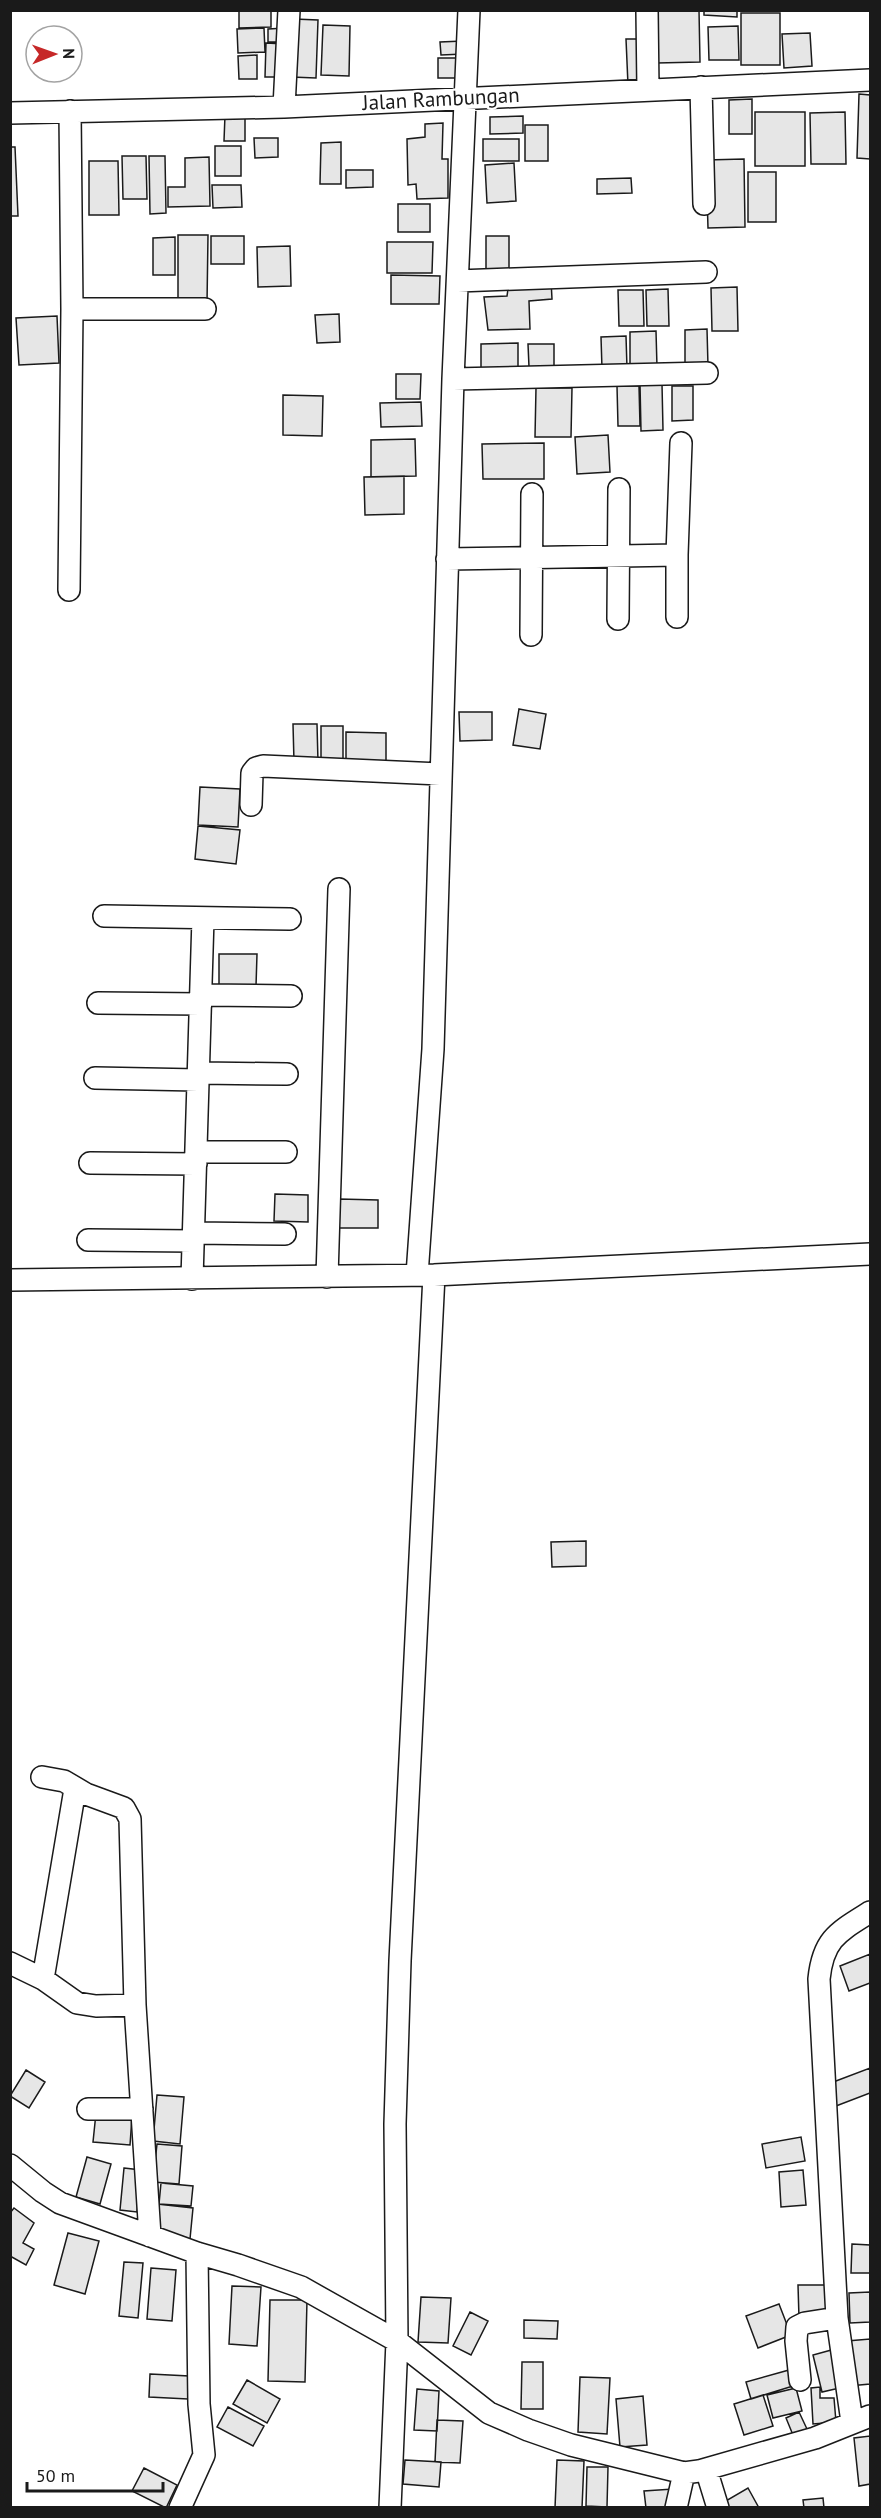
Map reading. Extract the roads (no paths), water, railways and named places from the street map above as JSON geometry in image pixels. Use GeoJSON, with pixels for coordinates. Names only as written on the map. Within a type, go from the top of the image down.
{"type":"FeatureCollection","features":[{"type":"Feature","properties":{"kind":"street"},"geometry":{"type":"LineString","coordinates":[[284,107],[290,10]]}},
{"type":"Feature","properties":{"kind":"street"},"geometry":{"type":"LineString","coordinates":[[390,2508],[395,2124],[400,1961],[433,1049],[453,379],[469,10]]}},
{"type":"Feature","properties":{"kind":"street"},"geometry":{"type":"LineString","coordinates":[[647,10],[648,90]]}},
{"type":"Feature","properties":{"kind":"street","name":"Jalan Rambungan"},"geometry":{"type":"LineString","coordinates":[[10,112],[284,107],[870,80]]}},
{"type":"Feature","properties":{"kind":"street"},"geometry":{"type":"LineString","coordinates":[[700,87],[704,204]]}},
{"type":"Feature","properties":{"kind":"street"},"geometry":{"type":"LineString","coordinates":[[69,590],[72,309],[70,111]]}},
{"type":"Feature","properties":{"kind":"street"},"geometry":{"type":"LineString","coordinates":[[458,280],[706,272]]}},
{"type":"Feature","properties":{"kind":"street"},"geometry":{"type":"LineString","coordinates":[[72,309],[205,309]]}},
{"type":"Feature","properties":{"kind":"street"},"geometry":{"type":"LineString","coordinates":[[453,379],[707,373]]}},
{"type":"Feature","properties":{"kind":"street"},"geometry":{"type":"LineString","coordinates":[[677,617],[681,443]]}},
{"type":"Feature","properties":{"kind":"street"},"geometry":{"type":"LineString","coordinates":[[618,619],[619,489]]}},
{"type":"Feature","properties":{"kind":"street"},"geometry":{"type":"LineString","coordinates":[[531,635],[532,494]]}},
{"type":"Feature","properties":{"kind":"street"},"geometry":{"type":"LineString","coordinates":[[447,559],[677,555]]}},
{"type":"Feature","properties":{"kind":"street"},"geometry":{"type":"LineString","coordinates":[[251,805],[252,773],[256,768],[262,766],[440,774]]}},
{"type":"Feature","properties":{"kind":"street"},"geometry":{"type":"LineString","coordinates":[[327,1277],[339,889]]}},
{"type":"Feature","properties":{"kind":"street"},"geometry":{"type":"LineString","coordinates":[[104,916],[290,919]]}},
{"type":"Feature","properties":{"kind":"street"},"geometry":{"type":"LineString","coordinates":[[192,1279],[204,918]]}},
{"type":"Feature","properties":{"kind":"street"},"geometry":{"type":"LineString","coordinates":[[98,1003],[291,996]]}},
{"type":"Feature","properties":{"kind":"street"},"geometry":{"type":"LineString","coordinates":[[95,1078],[287,1074]]}},
{"type":"Feature","properties":{"kind":"street"},"geometry":{"type":"LineString","coordinates":[[90,1163],[286,1152]]}},
{"type":"Feature","properties":{"kind":"street"},"geometry":{"type":"LineString","coordinates":[[88,1240],[285,1234]]}},
{"type":"Feature","properties":{"kind":"street"},"geometry":{"type":"LineString","coordinates":[[10,1280],[425,1275],[870,1254]]}},
{"type":"Feature","properties":{"kind":"street"},"geometry":{"type":"LineString","coordinates":[[42,1777],[64,1781],[75,1789],[124,1809],[130,1819],[135,2005],[150,2236]]}},
{"type":"Feature","properties":{"kind":"street"},"geometry":{"type":"LineString","coordinates":[[43,1980],[75,1789]]}},
{"type":"Feature","properties":{"kind":"street"},"geometry":{"type":"LineString","coordinates":[[10,2165],[60,2203],[197,2253],[302,2287],[394,2339],[489,2413],[571,2445],[684,2473],[706,2469],[815,2438],[861,2419],[837,2318],[819,1979],[821,1960],[826,1946],[840,1931],[870,1912]]}},
{"type":"Feature","properties":{"kind":"street"},"geometry":{"type":"LineString","coordinates":[[10,1964],[43,1980],[82,2004],[135,2005]]}},
{"type":"Feature","properties":{"kind":"street"},"geometry":{"type":"LineString","coordinates":[[88,2109],[142,2109]]}},
{"type":"Feature","properties":{"kind":"street"},"geometry":{"type":"LineString","coordinates":[[180,2508],[204,2455],[199,2404],[197,2253]]}},
{"type":"Feature","properties":{"kind":"street"},"geometry":{"type":"LineString","coordinates":[[800,2380],[797,2327],[805,2323],[837,2318]]}},
{"type":"Feature","properties":{"kind":"street"},"geometry":{"type":"LineString","coordinates":[[706,2469],[718,2508]]}},
{"type":"Feature","properties":{"kind":"street"},"geometry":{"type":"LineString","coordinates":[[676,2508],[684,2473]]}}]}
